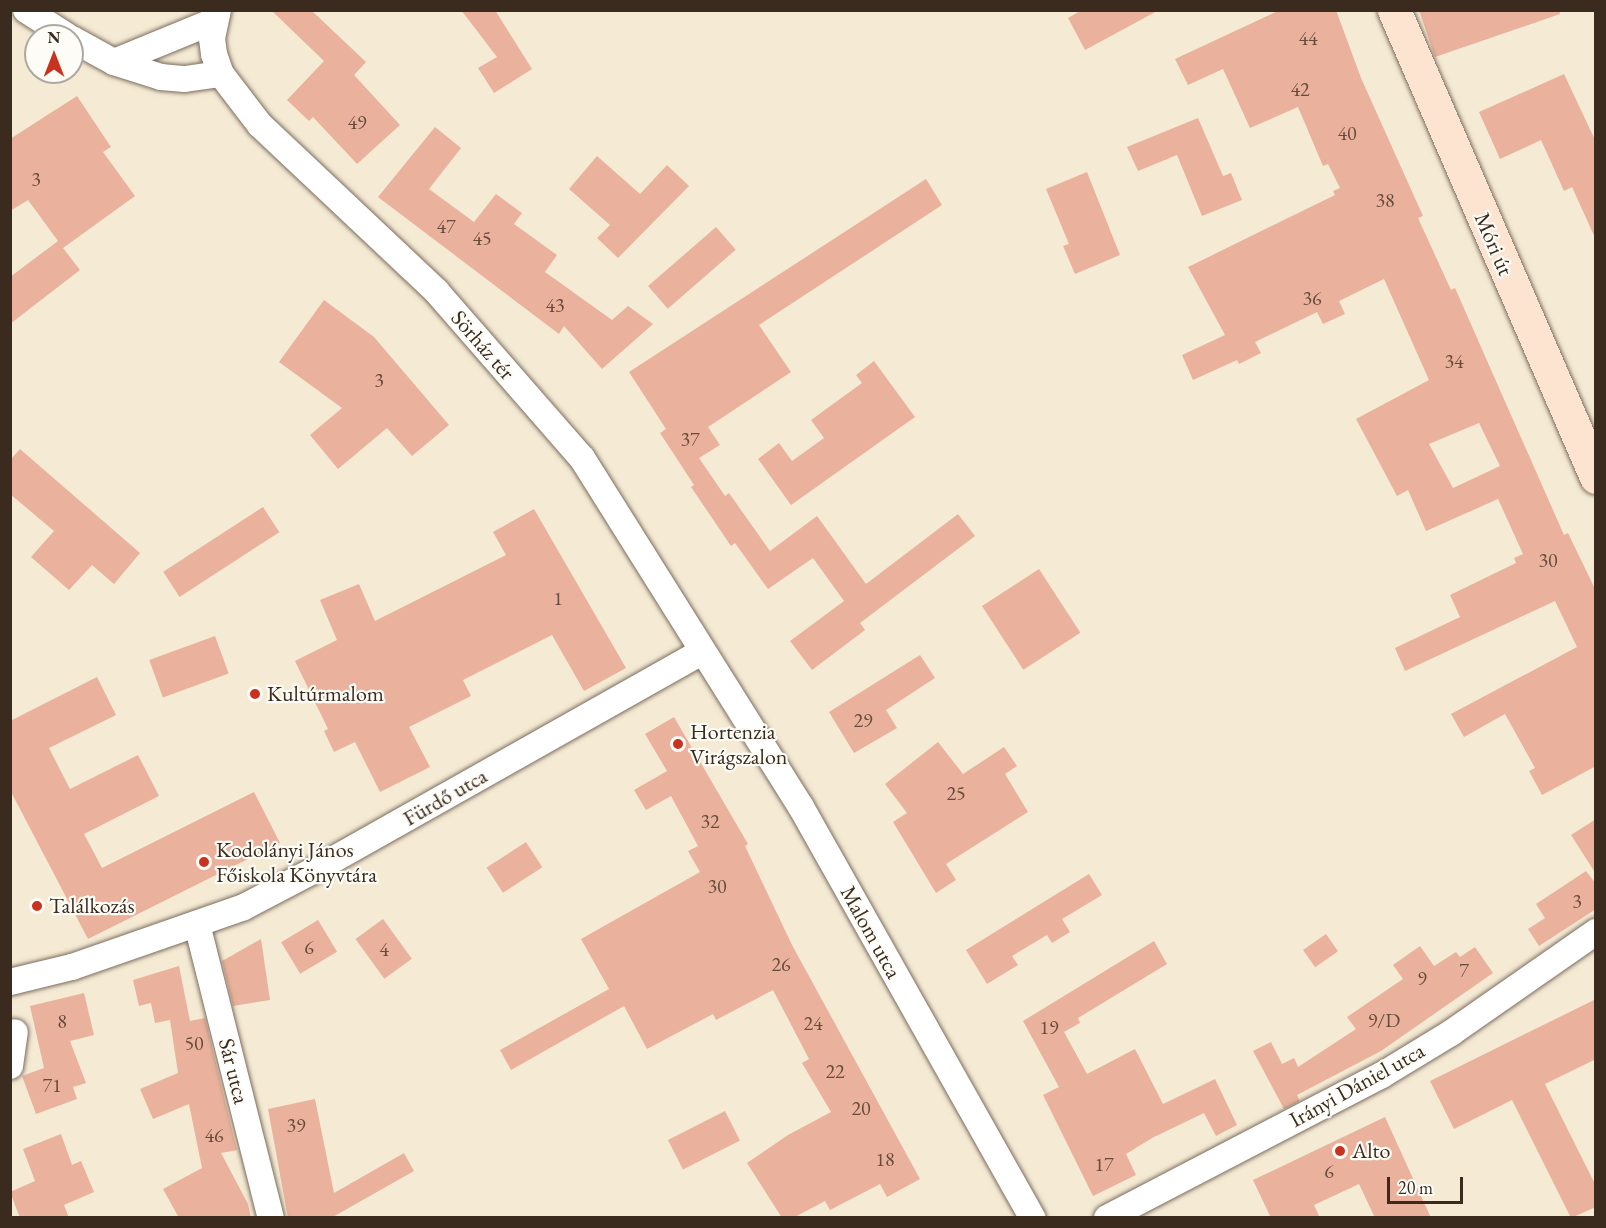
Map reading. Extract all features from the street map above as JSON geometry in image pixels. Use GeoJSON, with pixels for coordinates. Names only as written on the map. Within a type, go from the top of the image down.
{"type":"FeatureCollection","features":[{"type":"Feature","properties":{"kind":"main road","name":"Móri út"},"geometry":{"type":"LineString","coordinates":[[1394,10],[1596,477]]}},
{"type":"Feature","properties":{"kind":"street"},"geometry":{"type":"LineString","coordinates":[[27,10],[49,24]]}},
{"type":"Feature","properties":{"kind":"street"},"geometry":{"type":"LineString","coordinates":[[84,46],[114,63],[161,77],[184,79],[221,74],[214,54],[216,16],[114,63]]}},
{"type":"Feature","properties":{"kind":"street","name":"Sörház tér"},"geometry":{"type":"LineString","coordinates":[[221,74],[260,125],[437,292],[582,458],[701,652]]}},
{"type":"Feature","properties":{"kind":"street","name":"Fürdő utca"},"geometry":{"type":"LineString","coordinates":[[10,982],[72,967],[244,907],[314,871],[701,652]]}},
{"type":"Feature","properties":{"kind":"street","name":"Malom utca"},"geometry":{"type":"LineString","coordinates":[[701,652],[801,807],[1033,1218]]}},
{"type":"Feature","properties":{"kind":"street","name":"Sár utca"},"geometry":{"type":"LineString","coordinates":[[197,924],[270,1218]]}},
{"type":"Feature","properties":{"kind":"street","name":"Irányi Dániel utca"},"geometry":{"type":"LineString","coordinates":[[1107,1218],[1382,1076],[1451,1033],[1596,932]]}},
{"type":"Feature","properties":{"kind":"street"},"geometry":{"type":"LineString","coordinates":[[10,1066],[15,1032]]}},
{"type":"Feature","properties":{"kind":"building"},"geometry":{"type":"Polygon","coordinates":[[[271,10],[311,10],[366,62],[354,75],[400,125],[357,164],[313,117],[309,121],[287,100],[324,61],[271,10]]]}},
{"type":"Feature","properties":{"kind":"building"},"geometry":{"type":"Polygon","coordinates":[[[461,10],[495,10],[532,69],[494,93],[478,68],[497,57],[461,10]]]}},
{"type":"Feature","properties":{"kind":"building"},"geometry":{"type":"Polygon","coordinates":[[[1082,10],[1159,10],[1085,50],[1068,18],[1082,10]]]}},
{"type":"Feature","properties":{"kind":"building"},"geometry":{"type":"Polygon","coordinates":[[[1280,10],[1336,10],[1361,78],[1423,216],[1418,218],[1451,290],[1455,288],[1564,535],[1568,533],[1596,591],[1596,766],[1542,795],[1529,771],[1535,768],[1505,714],[1464,737],[1451,714],[1577,647],[1555,601],[1405,671],[1395,648],[1460,617],[1450,595],[1516,563],[1514,558],[1523,554],[1498,499],[1426,531],[1408,490],[1397,496],[1356,419],[1429,380],[1384,279],[1339,301],[1345,314],[1323,324],[1317,312],[1255,342],[1261,353],[1239,364],[1237,360],[1193,380],[1182,355],[1225,335],[1188,267],[1335,195],[1333,191],[1340,188],[1328,164],[1323,166],[1298,107],[1250,128],[1223,69],[1188,85],[1175,59],[1280,10]],[[1479,423],[1429,444],[1453,488],[1500,466],[1479,423]]]}},
{"type":"Feature","properties":{"kind":"building"},"geometry":{"type":"Polygon","coordinates":[[[1419,10],[1559,10],[1560,14],[1435,57],[1419,10]]]}},
{"type":"Feature","properties":{"kind":"building"},"geometry":{"type":"Polygon","coordinates":[[[1564,74],[1596,142],[1596,240],[1572,187],[1564,191],[1541,140],[1500,159],[1479,112],[1564,74]]]}},
{"type":"Feature","properties":{"kind":"building"},"geometry":{"type":"Polygon","coordinates":[[[77,96],[111,147],[103,152],[135,196],[63,248],[80,270],[10,324],[10,277],[58,241],[28,200],[10,211],[10,139],[77,96]]]}},
{"type":"Feature","properties":{"kind":"building"},"geometry":{"type":"Polygon","coordinates":[[[1198,118],[1223,176],[1231,173],[1242,200],[1202,216],[1177,155],[1138,171],[1127,147],[1198,118]]]}},
{"type":"Feature","properties":{"kind":"building"},"geometry":{"type":"Polygon","coordinates":[[[435,127],[461,148],[429,189],[474,222],[496,194],[522,213],[514,224],[557,255],[545,272],[612,320],[628,306],[653,324],[602,369],[564,326],[559,334],[378,197],[435,127]]]}},
{"type":"Feature","properties":{"kind":"building"},"geometry":{"type":"Polygon","coordinates":[[[597,156],[640,194],[667,165],[689,186],[618,258],[597,238],[610,225],[569,189],[597,156]]]}},
{"type":"Feature","properties":{"kind":"building"},"geometry":{"type":"Polygon","coordinates":[[[1087,172],[1120,255],[1075,274],[1063,246],[1069,244],[1046,189],[1087,172]]]}},
{"type":"Feature","properties":{"kind":"building"},"geometry":{"type":"Polygon","coordinates":[[[926,179],[942,205],[759,325],[791,372],[708,427],[720,445],[699,458],[725,496],[729,493],[770,551],[817,516],[866,584],[958,514],[975,536],[860,623],[865,630],[812,670],[790,641],[844,601],[813,558],[768,589],[735,543],[731,546],[691,487],[694,485],[660,433],[666,429],[629,372],[926,179]]]}},
{"type":"Feature","properties":{"kind":"building"},"geometry":{"type":"Polygon","coordinates":[[[716,227],[736,250],[668,309],[648,286],[716,227]]]}},
{"type":"Feature","properties":{"kind":"building"},"geometry":{"type":"Polygon","coordinates":[[[324,300],[374,337],[449,425],[412,456],[387,428],[338,469],[310,435],[342,408],[279,362],[324,300]]]}},
{"type":"Feature","properties":{"kind":"building"},"geometry":{"type":"Polygon","coordinates":[[[874,361],[915,417],[791,505],[758,459],[779,443],[792,461],[824,438],[811,420],[862,383],[856,375],[874,361]]]}},
{"type":"Feature","properties":{"kind":"building"},"geometry":{"type":"Polygon","coordinates":[[[20,449],[140,553],[114,584],[92,565],[69,590],[31,557],[54,531],[10,494],[10,460],[20,449]]]}},
{"type":"Feature","properties":{"kind":"building"},"geometry":{"type":"Polygon","coordinates":[[[263,507],[279,532],[180,597],[163,572],[263,507]]]}},
{"type":"Feature","properties":{"kind":"building"},"geometry":{"type":"Polygon","coordinates":[[[534,509],[626,668],[584,691],[552,635],[463,680],[471,696],[409,727],[430,767],[380,792],[355,742],[334,752],[324,731],[328,729],[295,661],[337,640],[320,600],[359,584],[375,621],[506,555],[493,532],[534,509]]]}},
{"type":"Feature","properties":{"kind":"building"},"geometry":{"type":"Polygon","coordinates":[[[1039,569],[1080,633],[1023,670],[982,606],[1039,569]]]}},
{"type":"Feature","properties":{"kind":"building"},"geometry":{"type":"Polygon","coordinates":[[[215,636],[229,674],[163,698],[149,660],[215,636]]]}},
{"type":"Feature","properties":{"kind":"building"},"geometry":{"type":"Polygon","coordinates":[[[920,655],[935,678],[886,710],[897,728],[854,753],[829,712],[920,655]]]}},
{"type":"Feature","properties":{"kind":"building"},"geometry":{"type":"Polygon","coordinates":[[[97,677],[116,715],[49,748],[70,789],[138,755],[159,796],[84,834],[102,868],[254,792],[280,843],[88,939],[10,790],[10,721],[97,677]]]}},
{"type":"Feature","properties":{"kind":"building"},"geometry":{"type":"Polygon","coordinates":[[[674,717],[748,844],[745,846],[792,945],[920,1179],[887,1197],[880,1184],[830,1210],[825,1201],[793,1218],[782,1218],[747,1163],[788,1135],[831,1112],[802,1063],[809,1059],[773,990],[716,1020],[713,1014],[647,1049],[624,1006],[511,1070],[500,1050],[609,989],[581,939],[700,872],[688,851],[698,846],[671,796],[646,810],[634,790],[667,771],[645,734],[674,717]]]}},
{"type":"Feature","properties":{"kind":"building"},"geometry":{"type":"Polygon","coordinates":[[[938,742],[963,774],[1004,747],[1017,766],[1005,774],[1028,812],[946,864],[956,880],[936,893],[893,822],[907,813],[885,784],[938,742]]]}},
{"type":"Feature","properties":{"kind":"building"},"geometry":{"type":"Polygon","coordinates":[[[1596,819],[1596,874],[1571,835],[1596,819]]]}},
{"type":"Feature","properties":{"kind":"building"},"geometry":{"type":"Polygon","coordinates":[[[526,842],[542,867],[503,893],[487,868],[526,842]]]}},
{"type":"Feature","properties":{"kind":"building"},"geometry":{"type":"Polygon","coordinates":[[[1586,871],[1596,884],[1596,909],[1539,946],[1528,929],[1545,918],[1536,904],[1586,871]]]}},
{"type":"Feature","properties":{"kind":"building"},"geometry":{"type":"Polygon","coordinates":[[[1089,874],[1102,895],[1062,919],[1070,932],[1052,943],[1047,935],[1012,956],[1018,965],[987,984],[966,950],[1089,874]]]}},
{"type":"Feature","properties":{"kind":"building"},"geometry":{"type":"Polygon","coordinates":[[[383,919],[412,959],[384,979],[355,939],[383,919]]]}},
{"type":"Feature","properties":{"kind":"building"},"geometry":{"type":"Polygon","coordinates":[[[318,920],[337,952],[300,974],[281,942],[318,920]]]}},
{"type":"Feature","properties":{"kind":"building"},"geometry":{"type":"Polygon","coordinates":[[[1326,934],[1338,951],[1315,967],[1303,950],[1326,934]]]}},
{"type":"Feature","properties":{"kind":"building"},"geometry":{"type":"Polygon","coordinates":[[[261,939],[270,1000],[233,1006],[222,961],[261,939]]]}},
{"type":"Feature","properties":{"kind":"building"},"geometry":{"type":"Polygon","coordinates":[[[1154,941],[1167,964],[1078,1018],[1080,1023],[1064,1032],[1087,1074],[1135,1049],[1163,1104],[1215,1079],[1237,1125],[1216,1136],[1204,1113],[1152,1138],[1126,1154],[1136,1175],[1093,1196],[1043,1095],[1059,1087],[1023,1021],[1154,941]]]}},
{"type":"Feature","properties":{"kind":"building"},"geometry":{"type":"Polygon","coordinates":[[[1420,946],[1434,966],[1456,952],[1460,957],[1475,947],[1493,973],[1381,1051],[1297,1095],[1300,1101],[1284,1109],[1253,1051],[1271,1042],[1282,1064],[1294,1058],[1298,1067],[1356,1029],[1347,1017],[1403,979],[1393,965],[1420,946]]]}},
{"type":"Feature","properties":{"kind":"building"},"geometry":{"type":"Polygon","coordinates":[[[179,966],[190,1021],[205,1018],[237,1150],[221,1153],[248,1204],[251,1218],[179,1218],[163,1189],[202,1168],[189,1104],[153,1119],[140,1089],[178,1073],[170,1020],[155,1023],[151,1003],[139,1006],[133,980],[179,966]]]}},
{"type":"Feature","properties":{"kind":"building"},"geometry":{"type":"Polygon","coordinates":[[[84,993],[94,1035],[70,1041],[86,1083],[73,1087],[77,1099],[36,1114],[22,1076],[44,1068],[30,1006],[84,993]]]}},
{"type":"Feature","properties":{"kind":"building"},"geometry":{"type":"Polygon","coordinates":[[[1596,999],[1596,1059],[1545,1084],[1596,1186],[1596,1207],[1571,1218],[1512,1100],[1454,1129],[1430,1081],[1596,999]]]}},
{"type":"Feature","properties":{"kind":"building"},"geometry":{"type":"Polygon","coordinates":[[[315,1099],[334,1193],[404,1153],[414,1171],[331,1218],[288,1218],[268,1109],[315,1099]]]}},
{"type":"Feature","properties":{"kind":"building"},"geometry":{"type":"Polygon","coordinates":[[[725,1111],[740,1140],[683,1169],[668,1140],[725,1111]]]}},
{"type":"Feature","properties":{"kind":"building"},"geometry":{"type":"Polygon","coordinates":[[[1385,1117],[1431,1218],[1375,1218],[1359,1184],[1314,1205],[1320,1218],[1271,1218],[1253,1180],[1385,1117]]]}},
{"type":"Feature","properties":{"kind":"building"},"geometry":{"type":"Polygon","coordinates":[[[61,1134],[72,1165],[81,1161],[94,1192],[64,1205],[69,1218],[20,1218],[10,1192],[35,1181],[23,1149],[61,1134]]]}},
{"type":"Feature","properties":{"kind":"place","name":"Kultúrmalom"},"geometry":{"type":"Point","coordinates":[255,694]}},
{"type":"Feature","properties":{"kind":"place","name":"Hortenzia Virágszalon"},"geometry":{"type":"Point","coordinates":[678,744]}},
{"type":"Feature","properties":{"kind":"place","name":"Kodolányi János Főiskola Könyvtára"},"geometry":{"type":"Point","coordinates":[204,862]}},
{"type":"Feature","properties":{"kind":"place","name":"Találkozás"},"geometry":{"type":"Point","coordinates":[37,906]}},
{"type":"Feature","properties":{"kind":"place","name":"Alto"},"geometry":{"type":"Point","coordinates":[1340,1151]}}]}
